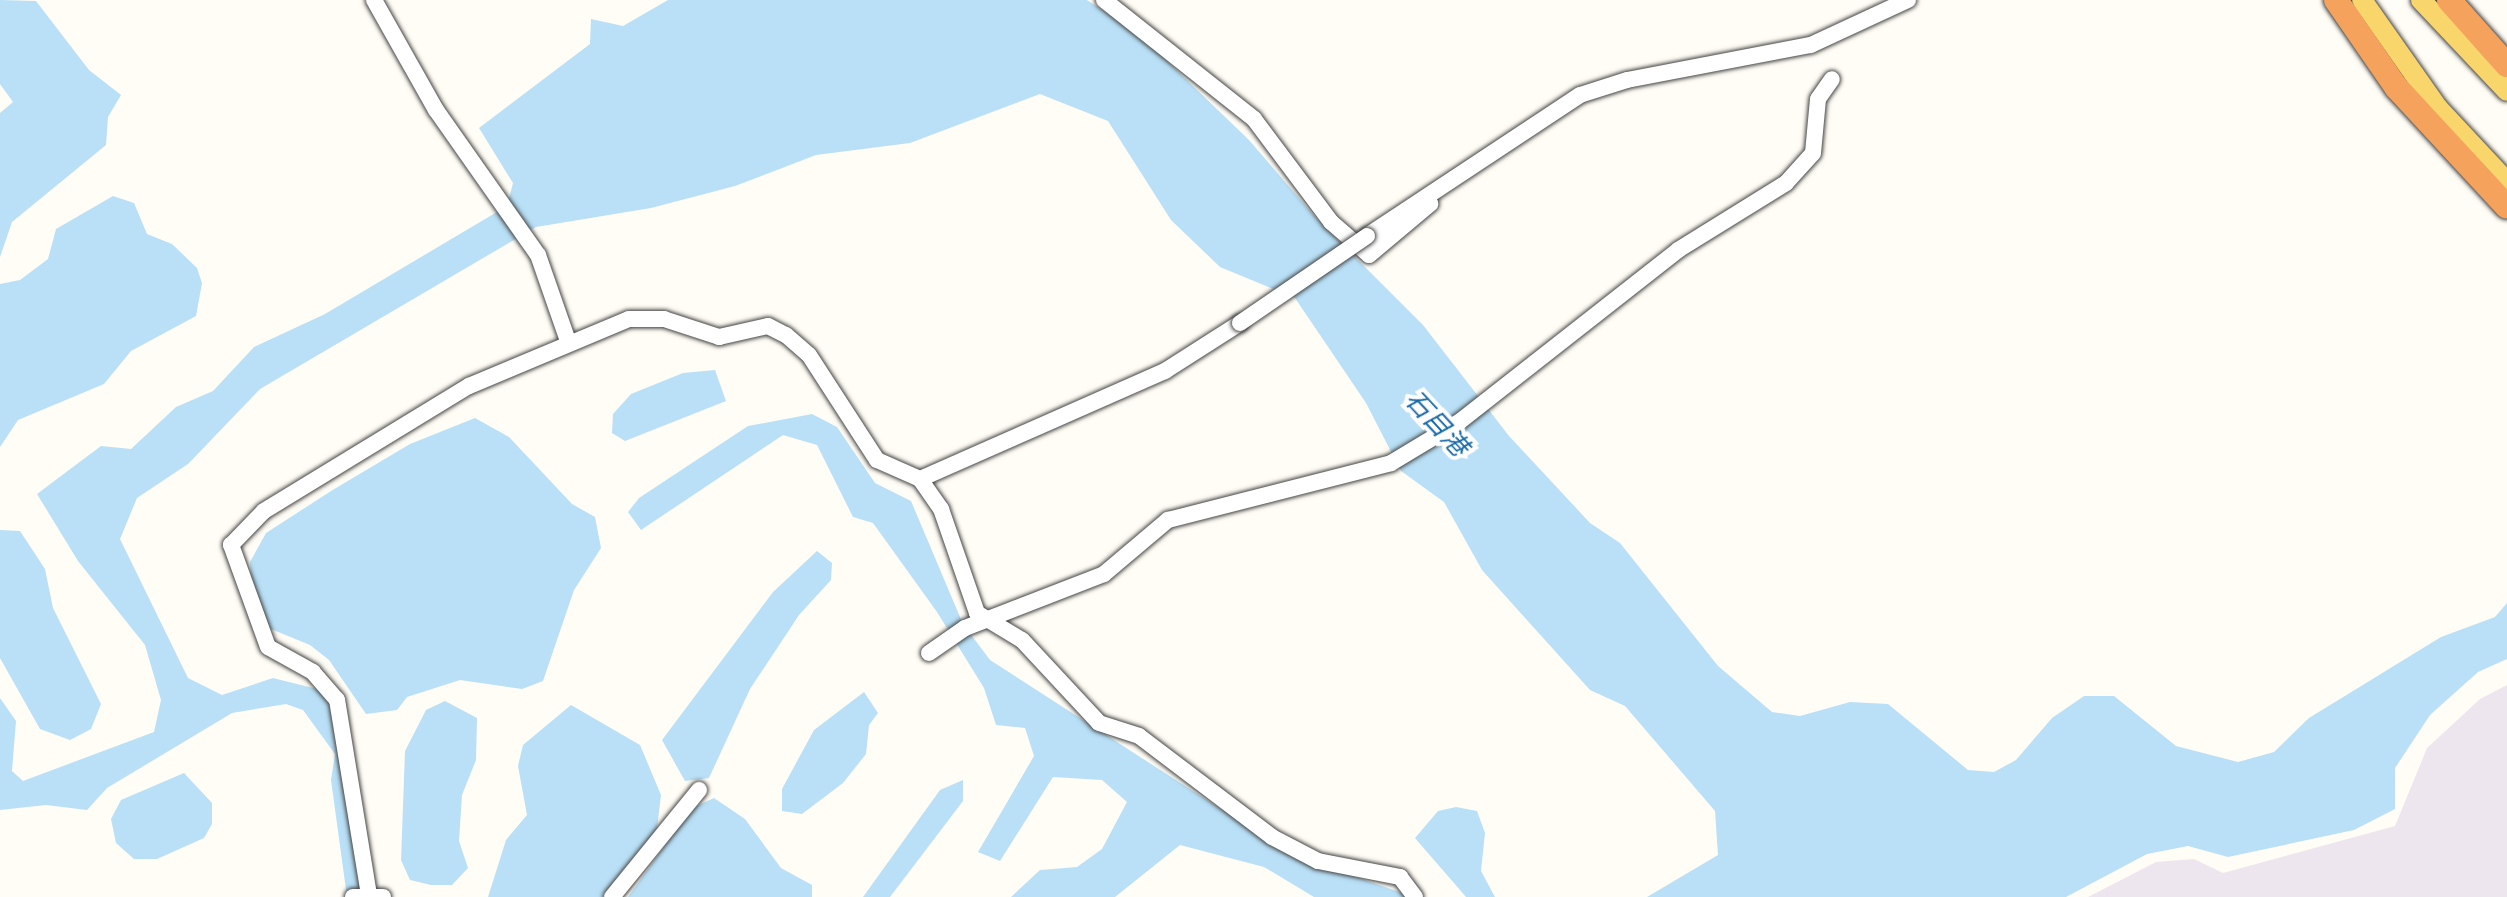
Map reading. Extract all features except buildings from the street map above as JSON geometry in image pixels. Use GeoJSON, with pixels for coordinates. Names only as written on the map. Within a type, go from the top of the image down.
{"type":"FeatureCollection","features":[{"type":"Feature","properties":{"kind":"highway"},"geometry":{"type":"LineString","coordinates":[[2336,0],[2396,87],[2507,207]]}},
{"type":"Feature","properties":{"kind":"highway"},"geometry":{"type":"LineString","coordinates":[[2454,4],[2507,65]]}},
{"type":"Feature","properties":{"kind":"main road"},"geometry":{"type":"LineString","coordinates":[[2362,0],[2438,108],[2507,182]]}},
{"type":"Feature","properties":{"kind":"main road"},"geometry":{"type":"LineString","coordinates":[[2421,0],[2507,91]]}},
{"type":"Feature","properties":{"kind":"street"},"geometry":{"type":"LineString","coordinates":[[374,0],[436,110],[538,255],[568,341]]}},
{"type":"Feature","properties":{"kind":"street"},"geometry":{"type":"LineString","coordinates":[[1104,0],[1254,119],[1331,222],[1369,255],[1488,153]]}},
{"type":"Feature","properties":{"kind":"street"},"geometry":{"type":"LineString","coordinates":[[920,479],[1165,371],[1488,153],[1580,95],[1627,80],[1811,45],[1908,0]]}},
{"type":"Feature","properties":{"kind":"street"},"geometry":{"type":"LineString","coordinates":[[929,653],[987,619],[1104,574],[1168,520],[1399,458],[1459,422],[1678,250],[1786,183],[1813,153],[1818,99],[1832,79]]}},
{"type":"Feature","properties":{"kind":"street"},"geometry":{"type":"LineString","coordinates":[[368,896],[337,700],[313,672],[268,647],[231,545],[264,511],[469,386],[568,341],[629,319],[664,319],[719,337],[768,326],[809,355],[877,460],[920,479],[941,509],[977,613],[1022,640],[1099,723],[1139,736],[1272,837],[1318,861],[1400,877],[1415,897]]}},
{"type":"Feature","properties":{"kind":"street"},"geometry":{"type":"LineString","coordinates":[[612,897],[699,790]]}},
{"type":"Feature","properties":{"kind":"shaded area"},"geometry":{"type":"Polygon","coordinates":[[[2507,685],[2507,897],[2088,897],[2156,862],[2194,859],[2223,873],[2395,826],[2427,748],[2480,699],[2507,685]]]}},
{"type":"Feature","properties":{"kind":"water"},"geometry":{"type":"Polygon","coordinates":[[[0,0],[36,1],[89,70],[121,95],[108,117],[106,145],[12,222],[0,257],[0,113],[13,102],[0,84],[0,0]]]}},
{"type":"Feature","properties":{"kind":"water","name":"石目港"},"geometry":{"type":"Polygon","coordinates":[[[668,0],[1087,0],[1141,36],[1249,140],[1317,219],[1423,325],[1509,436],[1590,523],[1620,543],[1718,666],[1772,712],[1800,716],[1850,702],[1888,704],[1968,770],[1994,772],[2016,760],[2052,718],[2084,696],[2114,696],[2176,746],[2238,762],[2274,752],[2309,718],[2441,637],[2495,617],[2507,603],[2507,659],[2478,672],[2430,715],[2395,768],[2395,809],[2354,830],[2228,857],[2188,846],[2147,854],[2066,897],[1647,897],[1718,855],[1715,811],[1625,706],[1590,690],[1482,570],[1444,502],[1401,471],[1366,403],[1295,298],[1220,267],[1171,220],[1108,121],[1040,94],[910,143],[816,155],[735,186],[651,208],[536,227],[260,389],[188,464],[137,498],[120,539],[188,678],[222,695],[273,678],[325,691],[345,746],[363,897],[347,897],[331,780],[335,754],[303,710],[286,704],[232,713],[107,788],[87,810],[46,805],[0,810],[0,698],[16,721],[12,771],[23,781],[154,732],[161,700],[145,645],[78,561],[37,494],[101,446],[131,449],[176,407],[213,391],[254,347],[325,314],[507,206],[513,183],[479,128],[590,44],[591,19],[623,26],[668,0]]]}},
{"type":"Feature","properties":{"kind":"water"},"geometry":{"type":"Polygon","coordinates":[[[113,196],[134,203],[147,234],[172,244],[197,268],[202,283],[196,316],[131,351],[104,384],[18,420],[0,447],[0,284],[20,280],[48,259],[56,229],[113,196]]]}},
{"type":"Feature","properties":{"kind":"water"},"geometry":{"type":"Polygon","coordinates":[[[715,370],[726,401],[625,441],[612,433],[613,414],[631,394],[683,373],[715,370]]]}},
{"type":"Feature","properties":{"kind":"water"},"geometry":{"type":"Polygon","coordinates":[[[812,414],[837,427],[875,483],[911,501],[963,624],[990,660],[1292,855],[1414,897],[1314,897],[1264,867],[1180,845],[1115,897],[1011,897],[1040,870],[1077,867],[1102,849],[1127,802],[1102,780],[1053,777],[1000,861],[978,852],[1034,756],[1025,728],[996,725],[984,688],[937,612],[873,523],[853,517],[817,445],[783,435],[641,530],[628,512],[639,498],[748,426],[812,414]]]}},
{"type":"Feature","properties":{"kind":"water"},"geometry":{"type":"Polygon","coordinates":[[[475,418],[509,437],[572,504],[595,517],[601,548],[574,590],[543,681],[522,689],[460,680],[407,697],[397,710],[366,714],[329,660],[310,645],[266,627],[253,603],[250,562],[266,533],[331,491],[410,444],[475,418]]]}},
{"type":"Feature","properties":{"kind":"water"},"geometry":{"type":"Polygon","coordinates":[[[0,530],[20,531],[45,569],[53,608],[101,704],[91,729],[70,740],[40,729],[0,658],[0,530]]]}},
{"type":"Feature","properties":{"kind":"water"},"geometry":{"type":"Polygon","coordinates":[[[817,551],[832,563],[831,580],[799,615],[750,689],[709,778],[685,781],[662,740],[773,592],[817,551]]]}},
{"type":"Feature","properties":{"kind":"water"},"geometry":{"type":"Polygon","coordinates":[[[864,692],[878,713],[869,725],[866,754],[843,783],[802,814],[782,811],[782,789],[814,730],[864,692]]]}},
{"type":"Feature","properties":{"kind":"water"},"geometry":{"type":"Polygon","coordinates":[[[445,701],[477,718],[476,760],[462,795],[459,841],[468,868],[452,885],[431,885],[410,880],[401,860],[405,751],[426,710],[445,701]]]}},
{"type":"Feature","properties":{"kind":"water"},"geometry":{"type":"Polygon","coordinates":[[[571,705],[640,745],[661,795],[657,828],[610,897],[488,897],[506,840],[527,815],[518,766],[523,745],[571,705]]]}},
{"type":"Feature","properties":{"kind":"water"},"geometry":{"type":"Polygon","coordinates":[[[184,773],[212,803],[212,824],[204,838],[157,859],[134,859],[116,843],[111,819],[121,800],[184,773]]]}},
{"type":"Feature","properties":{"kind":"water"},"geometry":{"type":"Polygon","coordinates":[[[963,780],[963,801],[890,897],[863,897],[940,790],[963,780]]]}},
{"type":"Feature","properties":{"kind":"water"},"geometry":{"type":"Polygon","coordinates":[[[714,798],[745,819],[781,868],[812,885],[812,897],[628,897],[692,808],[714,798]]]}},
{"type":"Feature","properties":{"kind":"water"},"geometry":{"type":"Polygon","coordinates":[[[1456,807],[1477,811],[1485,833],[1481,871],[1495,897],[1466,897],[1415,838],[1438,811],[1456,807]]]}}]}
